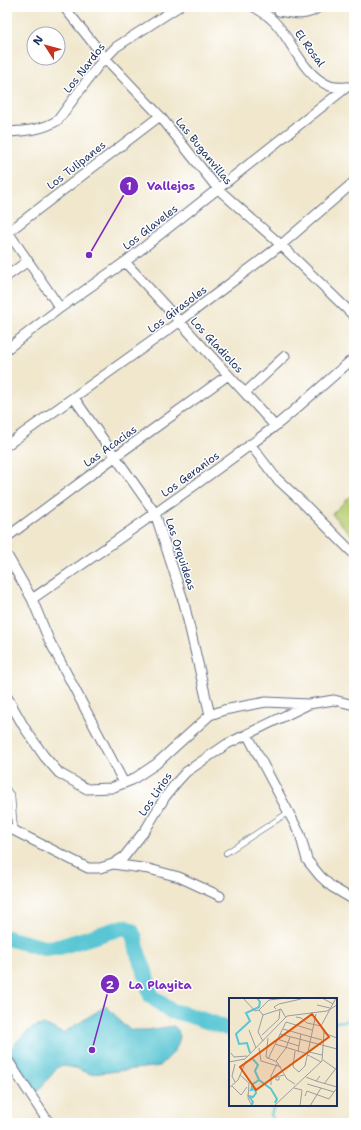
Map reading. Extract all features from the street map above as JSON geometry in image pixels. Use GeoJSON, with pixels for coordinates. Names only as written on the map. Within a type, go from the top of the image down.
{"type":"FeatureCollection","features":[{"type":"Feature","properties":{"kind":"street","name":"Las Buganvillas"},"geometry":{"type":"LineString","coordinates":[[64,7],[104,58],[160,116],[218,189],[281,245],[354,316]]}},
{"type":"Feature","properties":{"kind":"street","name":"Los Nardos"},"geometry":{"type":"LineString","coordinates":[[7,132],[50,126],[58,120],[104,58],[116,47],[178,7]]}},
{"type":"Feature","properties":{"kind":"street","name":"El Rosal"},"geometry":{"type":"LineString","coordinates":[[254,7],[277,24],[289,39],[301,60],[312,74],[322,82],[331,86],[351,87]]}},
{"type":"Feature","properties":{"kind":"street"},"geometry":{"type":"LineString","coordinates":[[279,12],[299,14],[311,13],[319,7]]}},
{"type":"Feature","properties":{"kind":"street","name":"Los Glaveles"},"geometry":{"type":"LineString","coordinates":[[7,349],[60,308],[125,262],[351,87]]}},
{"type":"Feature","properties":{"kind":"street","name":"Los Tulipanes"},"geometry":{"type":"LineString","coordinates":[[8,233],[160,116]]}},
{"type":"Feature","properties":{"kind":"street","name":"Los Girasoles"},"geometry":{"type":"LineString","coordinates":[[7,445],[179,322],[281,245],[354,182]]}},
{"type":"Feature","properties":{"kind":"street"},"geometry":{"type":"LineString","coordinates":[[8,233],[60,308]]}},
{"type":"Feature","properties":{"kind":"street"},"geometry":{"type":"LineString","coordinates":[[7,276],[28,261]]}},
{"type":"Feature","properties":{"kind":"street","name":"Los Gladiolos"},"geometry":{"type":"LineString","coordinates":[[125,262],[275,426]]}},
{"type":"Feature","properties":{"kind":"street"},"geometry":{"type":"LineString","coordinates":[[245,393],[285,356]]}},
{"type":"Feature","properties":{"kind":"street","name":"Los Geranios"},"geometry":{"type":"LineString","coordinates":[[32,599],[155,514],[275,426],[354,358]]}},
{"type":"Feature","properties":{"kind":"street","name":"Las Acacias"},"geometry":{"type":"LineString","coordinates":[[7,537],[228,375]]}},
{"type":"Feature","properties":{"kind":"street","name":"Las Orquideas"},"geometry":{"type":"LineString","coordinates":[[74,398],[116,456],[155,514],[184,603],[210,715]]}},
{"type":"Feature","properties":{"kind":"street"},"geometry":{"type":"LineString","coordinates":[[250,444],[276,478],[307,506],[354,554]]}},
{"type":"Feature","properties":{"kind":"street"},"geometry":{"type":"LineString","coordinates":[[7,556],[32,599],[49,640],[124,783]]}},
{"type":"Feature","properties":{"kind":"street"},"geometry":{"type":"LineString","coordinates":[[7,697],[24,727],[44,756],[59,773],[87,789],[111,788],[132,780],[156,764],[210,715],[224,710],[266,702],[309,704]]}},
{"type":"Feature","properties":{"kind":"street","name":"Los Lirios"},"geometry":{"type":"LineString","coordinates":[[11,829],[88,868],[100,868],[113,864],[124,857],[146,829],[166,797],[186,772],[227,744],[309,704],[334,700],[354,705]]}},
{"type":"Feature","properties":{"kind":"street"},"geometry":{"type":"LineString","coordinates":[[247,734],[300,834],[307,860],[320,876],[332,887],[354,900]]}},
{"type":"Feature","properties":{"kind":"street"},"geometry":{"type":"LineString","coordinates":[[113,864],[149,869],[179,877],[220,896]]}},
{"type":"Feature","properties":{"kind":"street"},"geometry":{"type":"LineString","coordinates":[[7,1058],[49,1123]]}},
{"type":"Feature","properties":{"kind":"lane"},"geometry":{"type":"LineString","coordinates":[[7,789],[12,796],[11,829]]}},
{"type":"Feature","properties":{"kind":"lane"},"geometry":{"type":"LineString","coordinates":[[226,853],[289,812]]}},
{"type":"Feature","properties":{"kind":"green space"},"geometry":{"type":"Polygon","coordinates":[[[354,493],[354,538],[332,514],[354,493]]]}},
{"type":"Feature","properties":{"kind":"water"},"geometry":{"type":"Polygon","coordinates":[[[106,1006],[122,1024],[132,1030],[148,1030],[174,1026],[178,1031],[179,1037],[179,1042],[176,1048],[160,1066],[91,1074],[76,1068],[64,1066],[58,1067],[35,1094],[9,1051],[24,1034],[34,1028],[45,1025],[63,1033],[106,1006]]]}},
{"type":"Feature","properties":{"kind":"waterway"},"geometry":{"type":"LineString","coordinates":[[7,938],[44,948],[59,947],[124,927],[131,930],[135,938],[138,954],[144,968],[151,996],[171,1011],[185,1014],[229,1029]]}},
{"type":"Feature","properties":{"kind":"waterway"},"geometry":{"type":"LineString","coordinates":[[337,1022],[354,1020]]}},
{"type":"Feature","properties":{"kind":"waterway"},"geometry":{"type":"LineString","coordinates":[[274,1106],[271,1115],[275,1123]]}},
{"type":"Feature","properties":{"kind":"place","name":"Vallejos"},"geometry":{"type":"Point","coordinates":[89,255]}},
{"type":"Feature","properties":{"kind":"place","name":"La Playita"},"geometry":{"type":"Point","coordinates":[92,1050]}}]}
